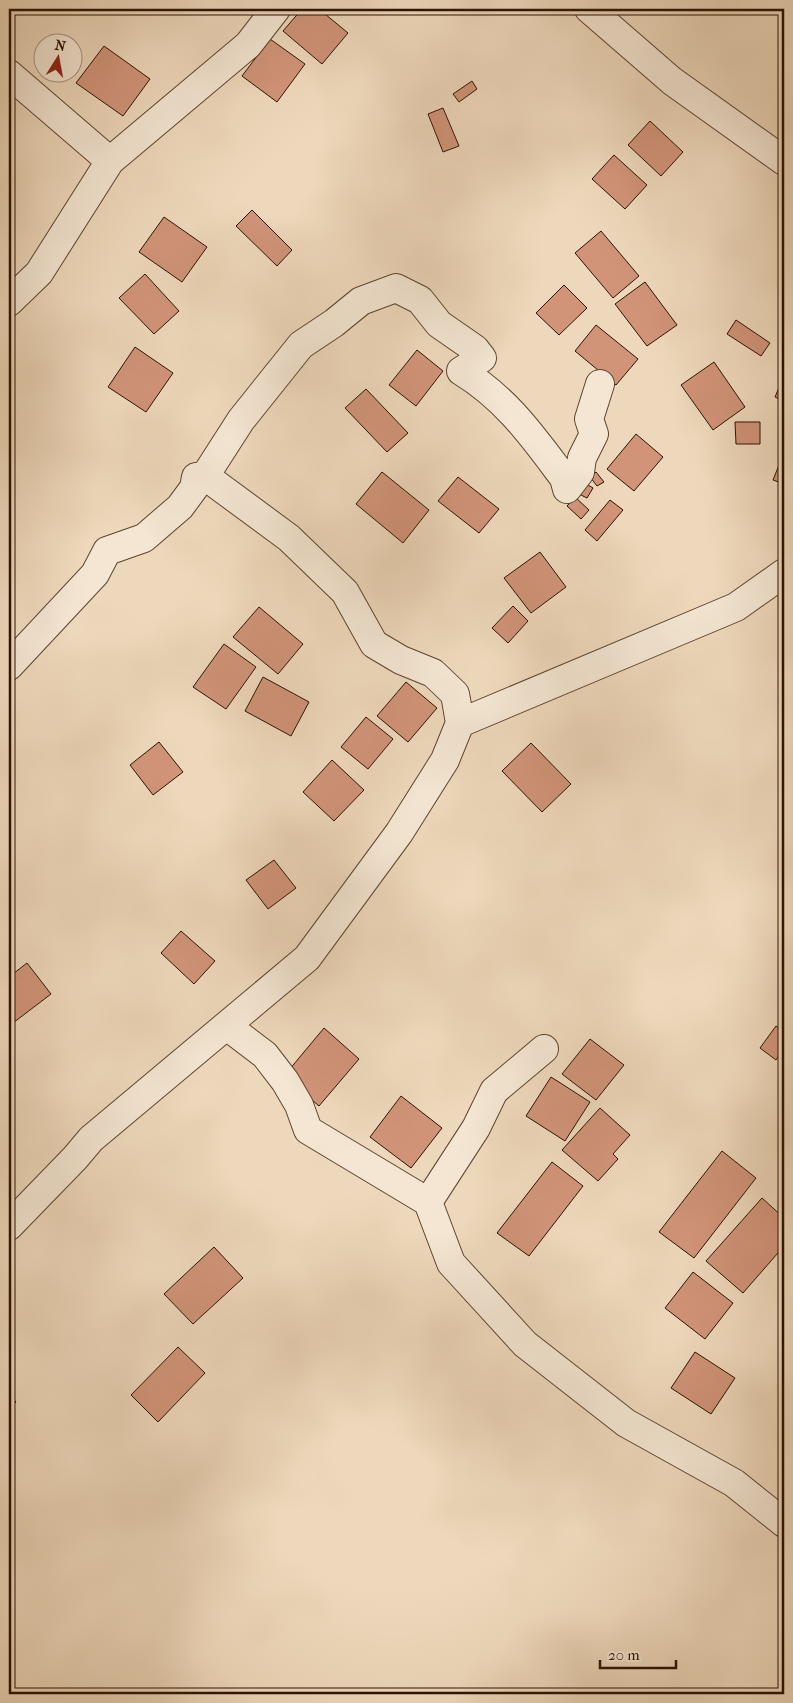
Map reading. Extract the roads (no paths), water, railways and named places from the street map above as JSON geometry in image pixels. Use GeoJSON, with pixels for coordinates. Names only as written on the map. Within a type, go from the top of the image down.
{"type":"FeatureCollection","features":[{"type":"Feature","properties":{"kind":"street"},"geometry":{"type":"LineString","coordinates":[[9,302],[39,273],[110,161],[248,45],[276,9]]}},
{"type":"Feature","properties":{"kind":"street"},"geometry":{"type":"LineString","coordinates":[[589,9],[672,81],[784,161]]}},
{"type":"Feature","properties":{"kind":"street"},"geometry":{"type":"LineString","coordinates":[[9,74],[110,161]]}},
{"type":"Feature","properties":{"kind":"street"},"geometry":{"type":"LineString","coordinates":[[9,666],[95,574],[107,551],[144,538],[180,507],[194,488],[196,478],[205,476],[241,420],[301,345],[334,323],[361,301],[396,288],[420,300],[439,324],[475,349],[482,358],[462,371],[483,384],[519,419],[564,478],[567,489],[580,472],[582,458],[594,434],[590,419],[600,384]]}},
{"type":"Feature","properties":{"kind":"street"},"geometry":{"type":"LineString","coordinates":[[9,1226],[91,1139],[307,958],[399,834],[445,760],[460,723],[455,694],[433,673],[401,660],[374,644],[345,592],[339,586],[289,538],[205,476]]}},
{"type":"Feature","properties":{"kind":"street"},"geometry":{"type":"LineString","coordinates":[[460,723],[736,607],[784,573]]}},
{"type":"Feature","properties":{"kind":"street"},"geometry":{"type":"LineString","coordinates":[[227,1026],[265,1055],[285,1081],[298,1105],[308,1130],[428,1202],[451,1263],[525,1344],[626,1423],[734,1483],[784,1523]]}},
{"type":"Feature","properties":{"kind":"street"},"geometry":{"type":"LineString","coordinates":[[428,1202],[476,1128],[494,1091],[544,1049]]}}]}
